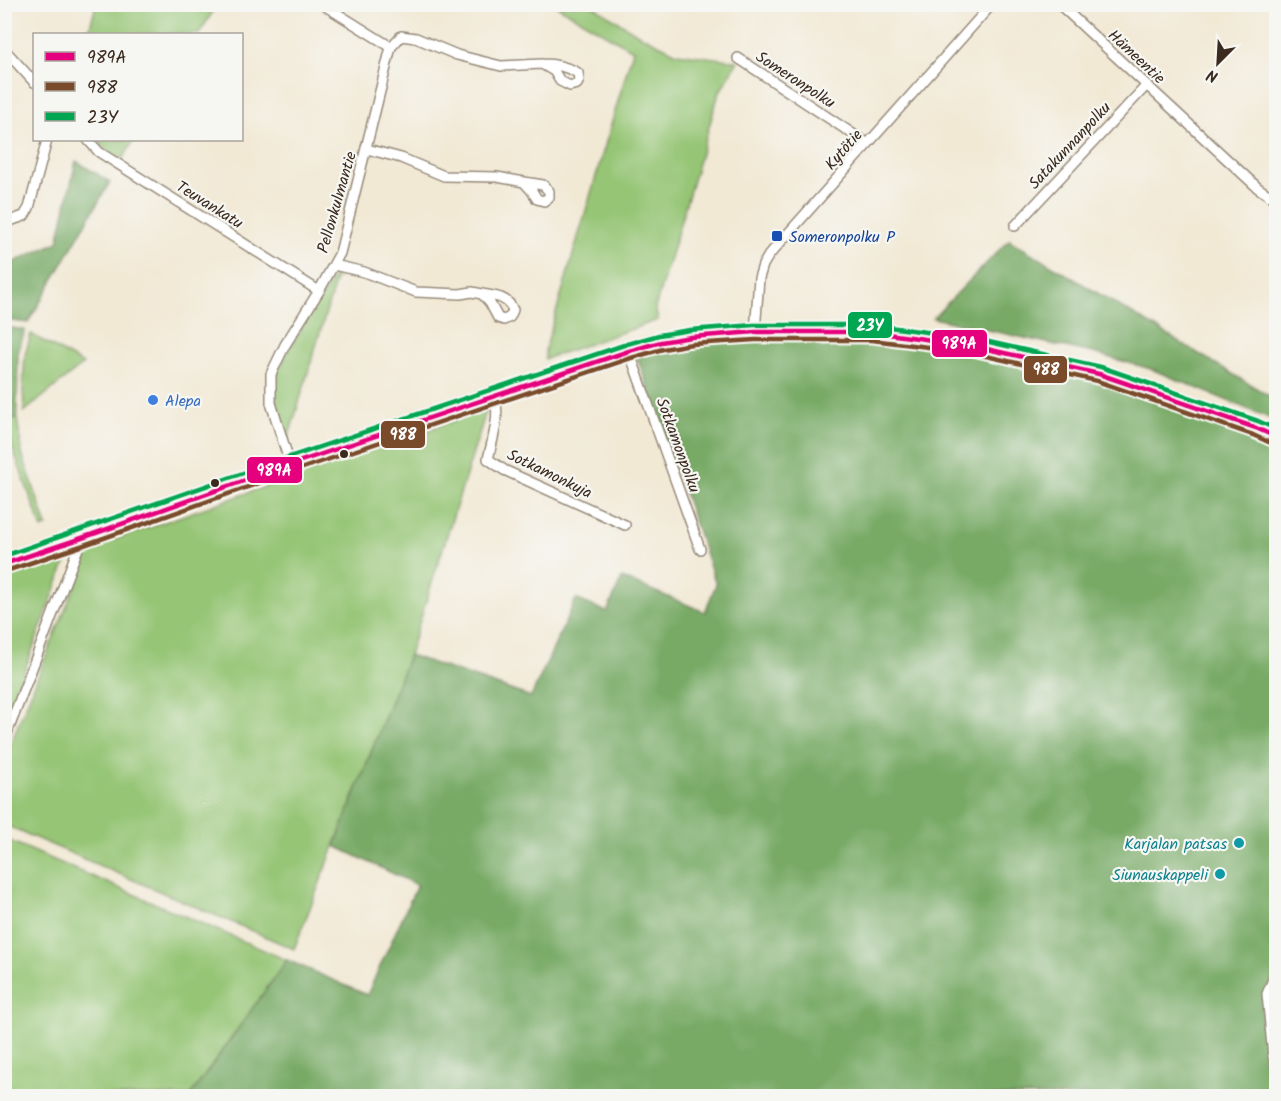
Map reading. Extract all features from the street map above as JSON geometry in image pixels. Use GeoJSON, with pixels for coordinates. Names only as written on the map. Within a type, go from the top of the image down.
{"type":"FeatureCollection","features":[{"type":"Feature","properties":{"kind":"street"},"geometry":{"type":"LineString","coordinates":[[322,4],[391,47],[401,36],[416,38],[457,55],[501,66],[542,64]]}},
{"type":"Feature","properties":{"kind":"street","name":"Hämeentie"},"geometry":{"type":"LineString","coordinates":[[1059,4],[1258,188],[1276,200]]}},
{"type":"Feature","properties":{"kind":"street","name":"Kytötie"},"geometry":{"type":"LineString","coordinates":[[755,332],[759,278],[763,265],[770,255],[990,5]]}},
{"type":"Feature","properties":{"kind":"street","name":"Pellonkulmantie"},"geometry":{"type":"LineString","coordinates":[[290,464],[271,403],[271,374],[285,345],[340,253],[391,47]]}},
{"type":"Feature","properties":{"kind":"street"},"geometry":{"type":"LineString","coordinates":[[5,52],[33,81]]}},
{"type":"Feature","properties":{"kind":"street","name":"Someronpolku"},"geometry":{"type":"LineString","coordinates":[[738,58],[868,144]]}},
{"type":"Feature","properties":{"kind":"street","name":"Satakunnanpolku"},"geometry":{"type":"LineString","coordinates":[[1015,226],[1146,86]]}},
{"type":"Feature","properties":{"kind":"street"},"geometry":{"type":"LineString","coordinates":[[4,223],[24,216],[29,208],[47,141]]}},
{"type":"Feature","properties":{"kind":"street","name":"Teuvankatu"},"geometry":{"type":"LineString","coordinates":[[89,141],[99,152],[319,291]]}},
{"type":"Feature","properties":{"kind":"street"},"geometry":{"type":"LineString","coordinates":[[366,149],[401,158],[444,176],[496,177],[524,182]]}},
{"type":"Feature","properties":{"kind":"street"},"geometry":{"type":"LineString","coordinates":[[334,265],[364,272],[416,292],[482,294]]}},
{"type":"Feature","properties":{"kind":"street"},"geometry":{"type":"LineString","coordinates":[[4,564],[290,464],[629,351],[681,339],[755,332],[873,332],[969,345],[1099,374],[1276,437]]}},
{"type":"Feature","properties":{"kind":"street","name":"Sotkamonpolku"},"geometry":{"type":"LineString","coordinates":[[629,351],[700,549]]}},
{"type":"Feature","properties":{"kind":"street","name":"Sotkamonkuja"},"geometry":{"type":"LineString","coordinates":[[495,396],[498,418],[488,459],[504,470],[625,525]]}},
{"type":"Feature","properties":{"kind":"street"},"geometry":{"type":"LineString","coordinates":[[4,741],[82,538]]}},
{"type":"Feature","properties":{"kind":"street"},"geometry":{"type":"LineString","coordinates":[[1276,972],[1267,994],[1276,1069]]}},
{"type":"Feature","properties":{"kind":"green space"},"geometry":{"type":"Polygon","coordinates":[[[96,4],[217,5],[200,33],[88,33],[96,4]]]}},
{"type":"Feature","properties":{"kind":"green space"},"geometry":{"type":"Polygon","coordinates":[[[555,5],[592,5],[638,34],[677,53],[738,61],[719,93],[655,308],[658,320],[545,359],[545,350],[633,50],[555,5]]]}},
{"type":"Feature","properties":{"kind":"green space"},"geometry":{"type":"Polygon","coordinates":[[[97,141],[133,141],[122,160],[97,141]]]}},
{"type":"Feature","properties":{"kind":"green space"},"geometry":{"type":"Polygon","coordinates":[[[76,161],[110,182],[28,323],[5,320],[5,270],[9,264],[58,242],[76,161]]]}},
{"type":"Feature","properties":{"kind":"green space"},"geometry":{"type":"Polygon","coordinates":[[[1009,240],[1276,400],[1276,421],[1151,369],[1093,353],[933,318],[1009,240]]]}},
{"type":"Feature","properties":{"kind":"green space"},"geometry":{"type":"Polygon","coordinates":[[[335,275],[337,276],[288,439],[275,402],[276,375],[290,347],[335,275]]]}},
{"type":"Feature","properties":{"kind":"green space"},"geometry":{"type":"Polygon","coordinates":[[[5,327],[25,330],[18,353],[17,417],[8,421],[4,418],[5,327]]]}},
{"type":"Feature","properties":{"kind":"green space"},"geometry":{"type":"Polygon","coordinates":[[[755,332],[873,332],[1099,374],[1276,437],[1276,971],[1267,994],[1276,1069],[1276,1096],[190,1096],[287,960],[367,995],[417,885],[335,846],[409,655],[531,697],[576,599],[607,612],[622,578],[705,612],[716,584],[637,357],[629,351],[755,332]]]}},
{"type":"Feature","properties":{"kind":"green space"},"geometry":{"type":"Polygon","coordinates":[[[31,334],[83,364],[24,412],[25,355],[31,334]]]}},
{"type":"Feature","properties":{"kind":"green space"},"geometry":{"type":"Polygon","coordinates":[[[487,409],[409,655],[294,949],[5,825],[5,757],[90,548],[487,409]]]}},
{"type":"Feature","properties":{"kind":"green space"},"geometry":{"type":"Polygon","coordinates":[[[17,417],[22,454],[47,526],[42,529],[7,433],[5,433],[5,418],[8,421],[17,417]]]}},
{"type":"Feature","properties":{"kind":"green space"},"geometry":{"type":"Polygon","coordinates":[[[69,553],[5,722],[5,574],[69,553]]]}},
{"type":"Feature","properties":{"kind":"green space"},"geometry":{"type":"Polygon","coordinates":[[[5,839],[287,960],[190,1096],[5,1096],[5,839]]]}},
{"type":"Feature","properties":{"kind":"transit line","name":"23Y"},"geometry":{"type":"LineString","coordinates":[[4,556],[627,344],[659,335],[690,330],[754,325],[874,325],[971,338],[1101,367],[1276,429]]}},
{"type":"Feature","properties":{"kind":"transit line","name":"989A"},"geometry":{"type":"LineString","coordinates":[[4,564],[280,468],[629,351],[691,337],[755,332],[873,332],[969,345],[1099,374],[1276,437]]}},
{"type":"Feature","properties":{"kind":"transit line","name":"988"},"geometry":{"type":"LineString","coordinates":[[6,571],[282,475],[631,358],[692,344],[755,340],[872,340],[968,352],[1097,381],[1273,444]]}},
{"type":"Feature","properties":{"kind":"place","name":"Someronpolku P"},"geometry":{"type":"Point","coordinates":[777,236]}},
{"type":"Feature","properties":{"kind":"place","name":"Alepa"},"geometry":{"type":"Point","coordinates":[153,400]}},
{"type":"Feature","properties":{"kind":"place","name":"Karjalan patsas"},"geometry":{"type":"Point","coordinates":[1239,843]}},
{"type":"Feature","properties":{"kind":"place","name":"Siunauskappeli"},"geometry":{"type":"Point","coordinates":[1220,874]}}]}
